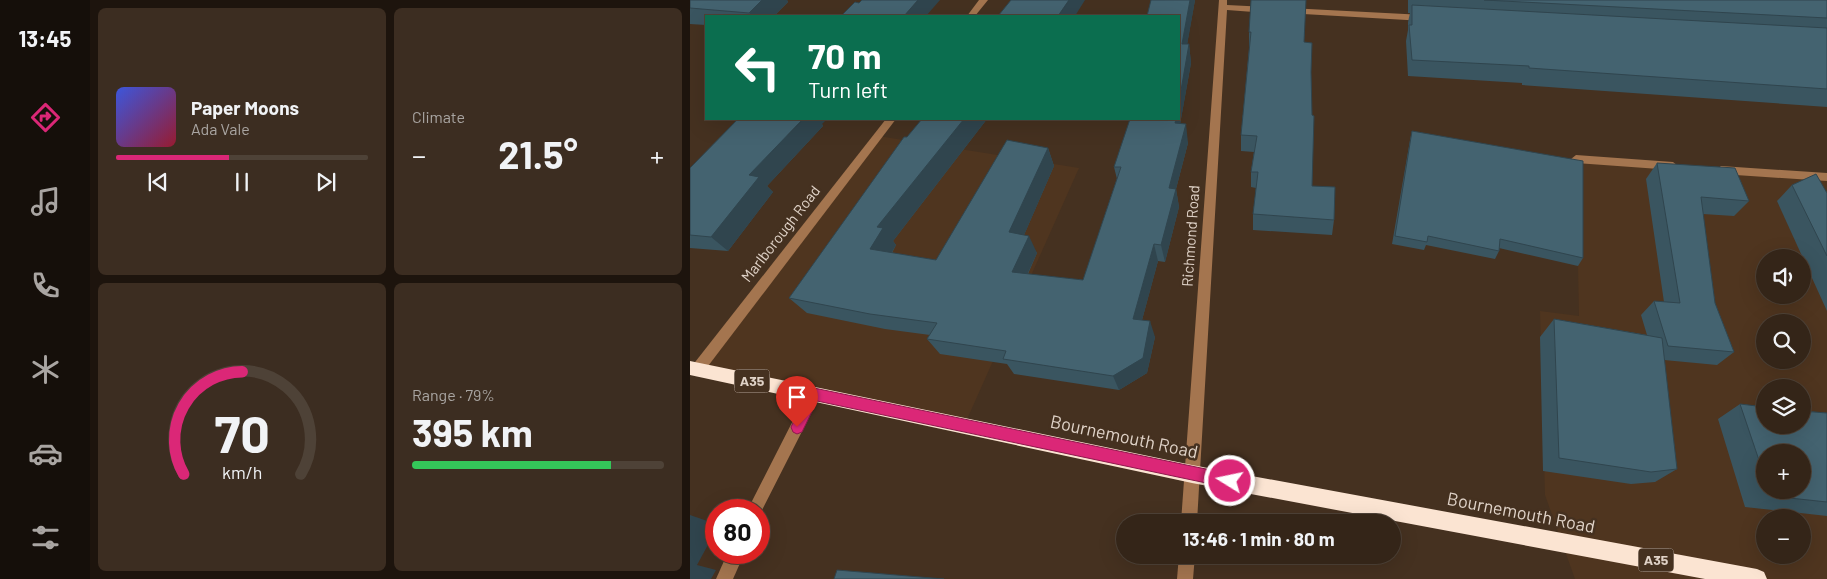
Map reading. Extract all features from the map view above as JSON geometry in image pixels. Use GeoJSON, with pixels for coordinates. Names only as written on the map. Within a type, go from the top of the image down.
{"type":"FeatureCollection","features":[{"type":"Feature","properties":{"kind":"highway","name":"Bournemouth Road"},"geometry":{"type":"LineString","coordinates":[[694,369],[1192,474],[1757,579]]}},
{"type":"Feature","properties":{"kind":"street"},"geometry":{"type":"LineString","coordinates":[[972,15],[984,0]]}},
{"type":"Feature","properties":{"kind":"street"},"geometry":{"type":"LineString","coordinates":[[1222,4],[1430,18]]}},
{"type":"Feature","properties":{"kind":"street","name":"Richmond Road"},"geometry":{"type":"LineString","coordinates":[[1190,514],[1222,4]]}},
{"type":"Feature","properties":{"kind":"street","name":"Marlborough Road"},"geometry":{"type":"LineString","coordinates":[[694,369],[890,120]]}},
{"type":"Feature","properties":{"kind":"street"},"geometry":{"type":"LineString","coordinates":[[1576,159],[1683,167]]}},
{"type":"Feature","properties":{"kind":"street"},"geometry":{"type":"LineString","coordinates":[[1712,169],[1827,177]]}},
{"type":"Feature","properties":{"kind":"street"},"geometry":{"type":"LineString","coordinates":[[761,499],[814,394]]}},
{"type":"Feature","properties":{"kind":"street"},"geometry":{"type":"LineString","coordinates":[[724,579],[731,564]]}},
{"type":"Feature","properties":{"kind":"street"},"geometry":{"type":"LineString","coordinates":[[1185,579],[1186,564]]}},
{"type":"Feature","properties":{"kind":"shaded area"},"geometry":{"type":"Polygon","coordinates":[[[878,136],[1079,168],[964,426],[697,370],[878,136]]]}},
{"type":"Feature","properties":{"kind":"shaded area"},"geometry":{"type":"Polygon","coordinates":[[[1576,159],[1827,177],[1827,579],[1575,579],[1545,495],[1540,311],[1579,316],[1576,159]]]}},
{"type":"Feature","properties":{"kind":"building"},"geometry":{"type":"Polygon","coordinates":[[[690,0],[762,0],[749,13],[690,8],[690,0]]]}},
{"type":"Feature","properties":{"kind":"building"},"geometry":{"type":"Polygon","coordinates":[[[862,0],[918,0],[905,15],[842,15],[855,2],[859,3],[862,0]]]}},
{"type":"Feature","properties":{"kind":"building"},"geometry":{"type":"Polygon","coordinates":[[[1011,0],[1069,0],[1059,15],[999,15],[1011,0]]]}},
{"type":"Feature","properties":{"kind":"building"},"geometry":{"type":"Polygon","coordinates":[[[1151,0],[1190,0],[1182,44],[1189,44],[1180,96],[1180,15],[1147,15],[1151,0]]]}},
{"type":"Feature","properties":{"kind":"building"},"geometry":{"type":"Polygon","coordinates":[[[1251,0],[1306,0],[1304,42],[1312,43],[1312,115],[1314,116],[1312,186],[1335,187],[1334,220],[1253,214],[1258,172],[1251,172],[1257,136],[1241,135],[1251,32],[1249,32],[1251,0]]]}},
{"type":"Feature","properties":{"kind":"building"},"geometry":{"type":"Polygon","coordinates":[[[1484,0],[1827,0],[1827,18],[1484,0]]]}},
{"type":"Feature","properties":{"kind":"building"},"geometry":{"type":"Polygon","coordinates":[[[1412,5],[1827,28],[1827,89],[1529,68],[1529,66],[1412,60],[1409,25],[1412,25],[1412,5]]]}},
{"type":"Feature","properties":{"kind":"building"},"geometry":{"type":"Polygon","coordinates":[[[737,120],[802,120],[749,175],[759,177],[711,237],[690,235],[690,168],[737,120]]]}},
{"type":"Feature","properties":{"kind":"building"},"geometry":{"type":"Polygon","coordinates":[[[921,120],[963,120],[877,227],[883,228],[870,249],[936,260],[1007,140],[1048,148],[1009,232],[1029,236],[1012,272],[1083,280],[1121,167],[1114,167],[1130,120],[1176,120],[1175,123],[1186,124],[1169,188],[1176,189],[1161,245],[1154,244],[1133,319],[1150,321],[1143,358],[1113,376],[1003,359],[1006,351],[927,339],[937,323],[870,314],[789,298],[904,137],[907,137],[921,120]]]}},
{"type":"Feature","properties":{"kind":"building"},"geometry":{"type":"Polygon","coordinates":[[[1412,131],[1583,161],[1583,258],[1500,239],[1499,251],[1428,236],[1427,242],[1395,236],[1412,131]]]}},
{"type":"Feature","properties":{"kind":"building"},"geometry":{"type":"Polygon","coordinates":[[[1657,163],[1735,168],[1749,201],[1701,197],[1715,303],[1734,352],[1668,346],[1654,301],[1680,303],[1657,163]]]}},
{"type":"Feature","properties":{"kind":"building"},"geometry":{"type":"Polygon","coordinates":[[[1816,174],[1827,193],[1827,256],[1792,185],[1816,174]]]}},
{"type":"Feature","properties":{"kind":"building"},"geometry":{"type":"Polygon","coordinates":[[[1554,319],[1662,338],[1677,469],[1651,472],[1559,458],[1554,319]]]}},
{"type":"Feature","properties":{"kind":"building"},"geometry":{"type":"Polygon","coordinates":[[[1740,404],[1756,406],[1756,434],[1811,434],[1811,412],[1827,413],[1827,502],[1799,499],[1811,499],[1811,444],[1756,444],[1756,451],[1740,404]]]}},
{"type":"Feature","properties":{"kind":"building"},"geometry":{"type":"Polygon","coordinates":[[[837,570],[944,579],[834,579],[837,570]]]}},
{"type":"Feature","properties":{"kind":"route"},"geometry":{"type":"LineString","coordinates":[[797,427],[814,394],[1230,481]]}}]}
